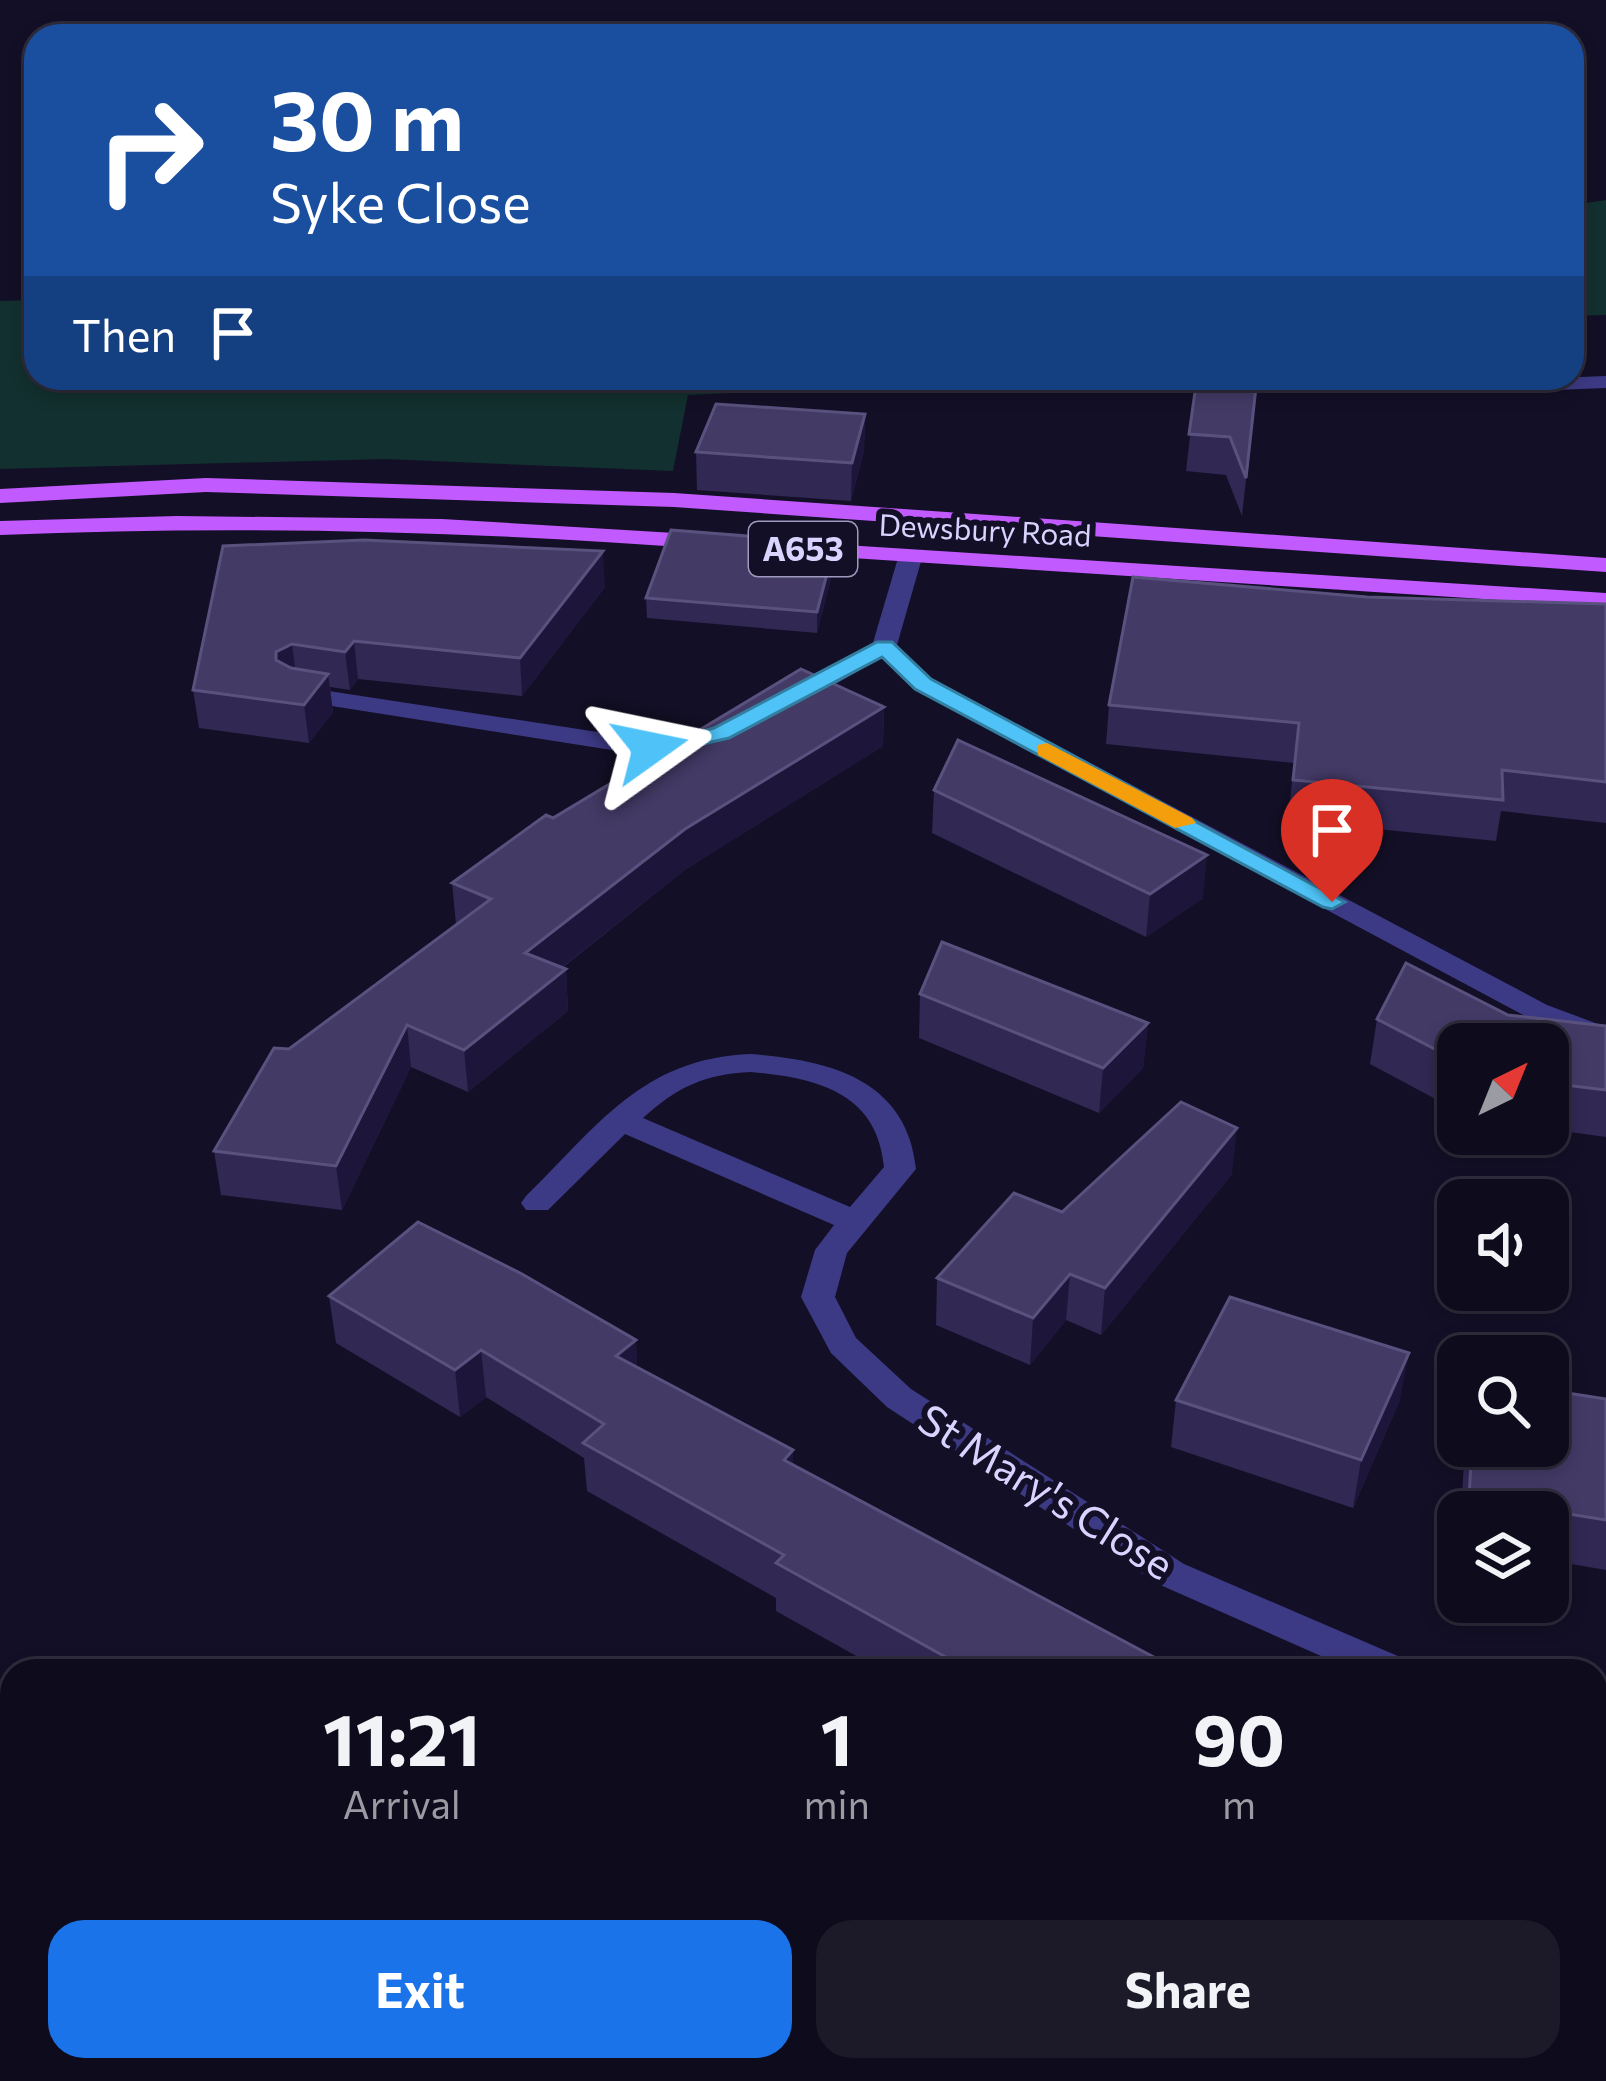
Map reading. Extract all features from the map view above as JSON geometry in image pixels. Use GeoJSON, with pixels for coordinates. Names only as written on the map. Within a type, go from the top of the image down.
{"type":"FeatureCollection","features":[{"type":"Feature","properties":{"kind":"main road","name":"Dewsbury Road"},"geometry":{"type":"LineString","coordinates":[[0,496],[206,485],[674,500],[1606,565]]}},
{"type":"Feature","properties":{"kind":"main road","name":"A653"},"geometry":{"type":"LineString","coordinates":[[0,528],[159,520],[502,526],[729,543]]}},
{"type":"Feature","properties":{"kind":"main road","name":"Dewsbury Road"},"geometry":{"type":"LineString","coordinates":[[774,547],[1606,600]]}},
{"type":"Feature","properties":{"kind":"street"},"geometry":{"type":"LineString","coordinates":[[776,706],[884,646],[910,558]]}},
{"type":"Feature","properties":{"kind":"street"},"geometry":{"type":"LineString","coordinates":[[884,646],[923,684],[1537,1011],[1606,1037]]}},
{"type":"Feature","properties":{"kind":"street"},"geometry":{"type":"LineString","coordinates":[[296,694],[650,748],[740,724]]}},
{"type":"Feature","properties":{"kind":"street","name":"St Mary's Close"},"geometry":{"type":"LineString","coordinates":[[537,1203],[674,1078],[717,1066],[787,1067],[850,1086],[880,1109],[898,1138],[900,1169],[831,1250],[818,1297],[842,1345],[899,1398],[1171,1574],[1366,1659]]}},
{"type":"Feature","properties":{"kind":"street"},"geometry":{"type":"LineString","coordinates":[[625,1121],[852,1220]]}},
{"type":"Feature","properties":{"kind":"green space"},"geometry":{"type":"Polygon","coordinates":[[[1606,200],[1606,315],[1584,316],[1584,203],[1606,200]]]}},
{"type":"Feature","properties":{"kind":"green space"},"geometry":{"type":"Polygon","coordinates":[[[24,300],[24,390],[798,390],[688,395],[673,471],[385,459],[0,469],[0,301],[24,300]]]}},
{"type":"Feature","properties":{"kind":"building"},"geometry":{"type":"Polygon","coordinates":[[[1195,390],[1256,390],[1246,478],[1230,437],[1189,434],[1195,390]]]}},
{"type":"Feature","properties":{"kind":"building"},"geometry":{"type":"Polygon","coordinates":[[[716,404],[865,414],[852,463],[696,452],[716,404]]]}},
{"type":"Feature","properties":{"kind":"building"},"geometry":{"type":"Polygon","coordinates":[[[671,530],[835,543],[817,612],[646,598],[671,530]]]}},
{"type":"Feature","properties":{"kind":"building"},"geometry":{"type":"Polygon","coordinates":[[[364,540],[603,551],[520,658],[354,641],[345,652],[292,644],[276,652],[276,660],[291,668],[328,674],[304,705],[193,690],[223,546],[364,540]]]}},
{"type":"Feature","properties":{"kind":"building"},"geometry":{"type":"Polygon","coordinates":[[[1133,577],[1367,597],[1606,604],[1606,782],[1502,770],[1503,800],[1293,780],[1299,723],[1109,705],[1133,577]]]}},
{"type":"Feature","properties":{"kind":"building"},"geometry":{"type":"Polygon","coordinates":[[[801,669],[884,707],[685,829],[525,953],[566,969],[464,1050],[407,1025],[336,1166],[214,1151],[274,1048],[289,1049],[491,899],[452,883],[546,815],[553,818],[801,669]]]}},
{"type":"Feature","properties":{"kind":"building"},"geometry":{"type":"Polygon","coordinates":[[[958,740],[1207,855],[1150,894],[934,790],[958,740]]]}},
{"type":"Feature","properties":{"kind":"building"},"geometry":{"type":"Polygon","coordinates":[[[942,942],[1148,1023],[1103,1068],[920,994],[942,942]]]}},
{"type":"Feature","properties":{"kind":"building"},"geometry":{"type":"Polygon","coordinates":[[[1406,963],[1508,1015],[1606,1026],[1606,1090],[1569,1086],[1569,1023],[1437,1023],[1437,1050],[1377,1019],[1406,963]]]}},
{"type":"Feature","properties":{"kind":"building"},"geometry":{"type":"Polygon","coordinates":[[[1181,1102],[1237,1128],[1105,1288],[1070,1274],[1033,1318],[937,1278],[1014,1193],[1062,1212],[1181,1102]]]}},
{"type":"Feature","properties":{"kind":"building"},"geometry":{"type":"Polygon","coordinates":[[[418,1222],[522,1274],[636,1340],[616,1356],[793,1450],[784,1460],[1157,1659],[949,1659],[776,1563],[784,1555],[583,1443],[604,1424],[481,1350],[455,1370],[329,1296],[418,1222]]]}},
{"type":"Feature","properties":{"kind":"building"},"geometry":{"type":"Polygon","coordinates":[[[1230,1297],[1409,1353],[1361,1460],[1176,1400],[1230,1297]]]}},
{"type":"Feature","properties":{"kind":"building"},"geometry":{"type":"Polygon","coordinates":[[[1569,1393],[1606,1399],[1606,1520],[1569,1514],[1569,1491],[1469,1491],[1471,1467],[1569,1467],[1569,1393]]]}},
{"type":"Feature","properties":{"kind":"slow traffic"},"geometry":{"type":"LineString","coordinates":[[1047,750],[1184,823]]}},
{"type":"Feature","properties":{"kind":"route"},"geometry":{"type":"LineString","coordinates":[[650,748],[721,733],[884,646],[923,684],[1332,902]]}}]}
